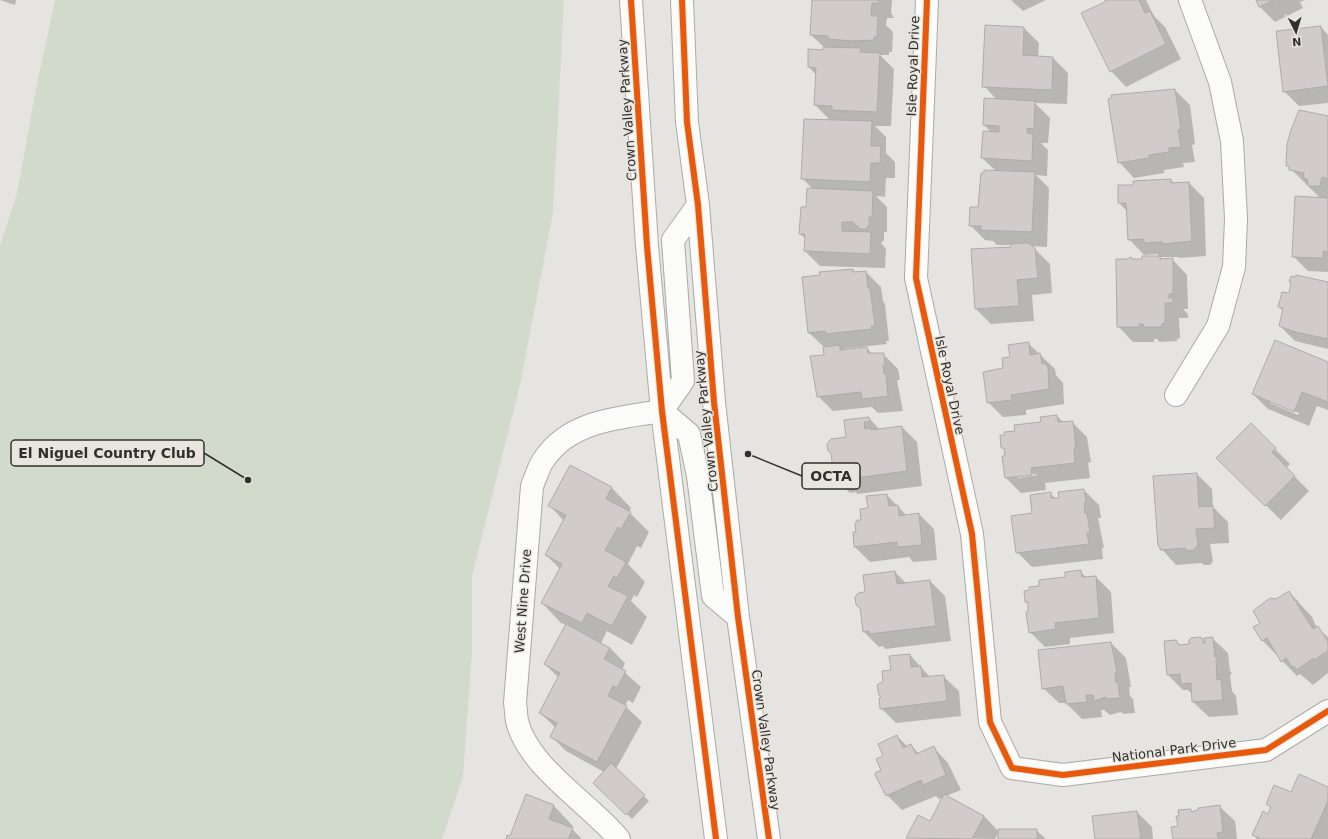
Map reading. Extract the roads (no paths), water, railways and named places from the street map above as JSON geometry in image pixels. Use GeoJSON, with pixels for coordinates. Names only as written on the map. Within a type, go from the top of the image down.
{"type":"FeatureCollection","features":[{"type":"Feature","properties":{"kind":"main road","name":"Crown Valley Parkway"},"geometry":{"type":"LineString","coordinates":[[631,0],[647,246],[662,411],[716,839]]}},
{"type":"Feature","properties":{"kind":"main road","name":"Crown Valley Parkway"},"geometry":{"type":"LineString","coordinates":[[682,0],[687,122],[698,205],[714,402],[738,617],[769,839]]}},
{"type":"Feature","properties":{"kind":"main road","name":"Isle Royal Drive"},"geometry":{"type":"LineString","coordinates":[[927,0],[916,278],[972,534],[990,722],[1012,768]]}},
{"type":"Feature","properties":{"kind":"main road"},"geometry":{"type":"LineString","coordinates":[[1176,395],[1218,326],[1234,267],[1236,219],[1232,141],[1220,82],[1190,0]]}},
{"type":"Feature","properties":{"kind":"main road"},"geometry":{"type":"LineString","coordinates":[[698,205],[673,240],[683,381],[662,411],[688,434],[698,476],[713,596],[738,617]]}},
{"type":"Feature","properties":{"kind":"main road","name":"West Nine Drive"},"geometry":{"type":"LineString","coordinates":[[619,839],[605,823],[539,762],[526,742],[517,721],[516,703],[532,486],[544,458],[564,437],[596,423],[662,411]]}},
{"type":"Feature","properties":{"kind":"main road","name":"National Park Drive"},"geometry":{"type":"LineString","coordinates":[[1012,768],[1063,774],[1266,750],[1328,711]]}},
{"type":"Feature","properties":{"kind":"place","name":"OCTA"},"geometry":{"type":"Point","coordinates":[748,454]}},
{"type":"Feature","properties":{"kind":"place","name":"El Niguel Country Club"},"geometry":{"type":"Point","coordinates":[248,480]}}]}
